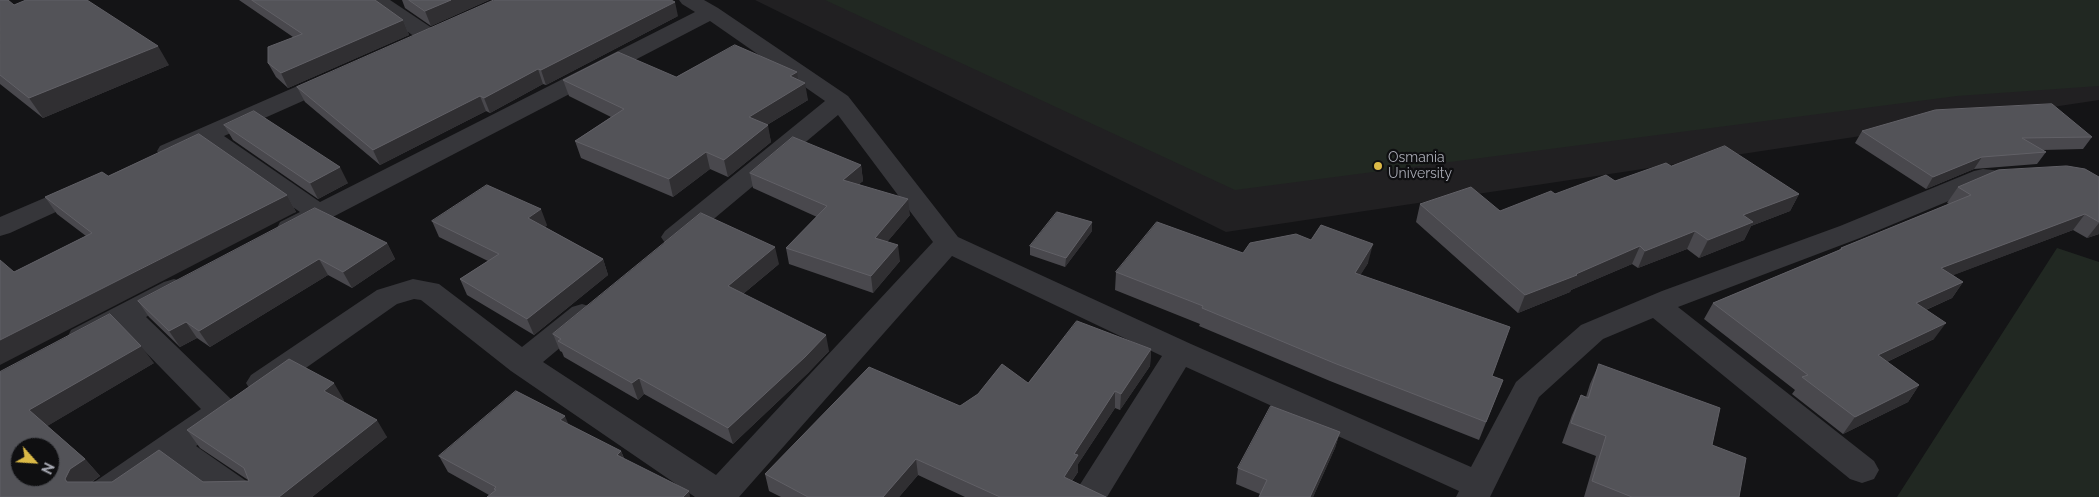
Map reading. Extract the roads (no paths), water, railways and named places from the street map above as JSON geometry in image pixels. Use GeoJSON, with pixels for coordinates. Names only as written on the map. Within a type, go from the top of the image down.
{"type":"FeatureCollection","features":[{"type":"Feature","properties":{"kind":"street"},"geometry":{"type":"LineString","coordinates":[[376,0],[439,33],[403,49]]}},
{"type":"Feature","properties":{"kind":"street"},"geometry":{"type":"LineString","coordinates":[[266,241],[700,6],[840,102],[948,243],[1476,491],[1527,390],[1592,332],[1656,305],[1850,232],[1983,178],[2020,175]]}},
{"type":"Feature","properties":{"kind":"street"},"geometry":{"type":"LineString","coordinates":[[152,158],[349,72]]}},
{"type":"Feature","properties":{"kind":"street"},"geometry":{"type":"LineString","coordinates":[[658,251],[840,102]]}},
{"type":"Feature","properties":{"kind":"street"},"geometry":{"type":"LineString","coordinates":[[206,134],[319,213]]}},
{"type":"Feature","properties":{"kind":"street"},"geometry":{"type":"LineString","coordinates":[[0,227],[108,178]]}},
{"type":"Feature","properties":{"kind":"street"},"geometry":{"type":"LineString","coordinates":[[99,497],[387,297],[413,289],[429,291],[522,363],[719,496],[948,243]]}},
{"type":"Feature","properties":{"kind":"street"},"geometry":{"type":"LineString","coordinates":[[58,350],[196,278]]}},
{"type":"Feature","properties":{"kind":"street"},"geometry":{"type":"LineString","coordinates":[[522,363],[606,295]]}},
{"type":"Feature","properties":{"kind":"street"},"geometry":{"type":"LineString","coordinates":[[1656,305],[1862,470]]}},
{"type":"Feature","properties":{"kind":"street"},"geometry":{"type":"LineString","coordinates":[[126,314],[223,411]]}},
{"type":"Feature","properties":{"kind":"street"},"geometry":{"type":"LineString","coordinates":[[1089,497],[1180,352]]}},
{"type":"Feature","properties":{"kind":"street"},"geometry":{"type":"LineString","coordinates":[[172,447],[243,497]]}},
{"type":"Feature","properties":{"kind":"place","name":"Osmania University"},"geometry":{"type":"Point","coordinates":[1378,166]}}]}
